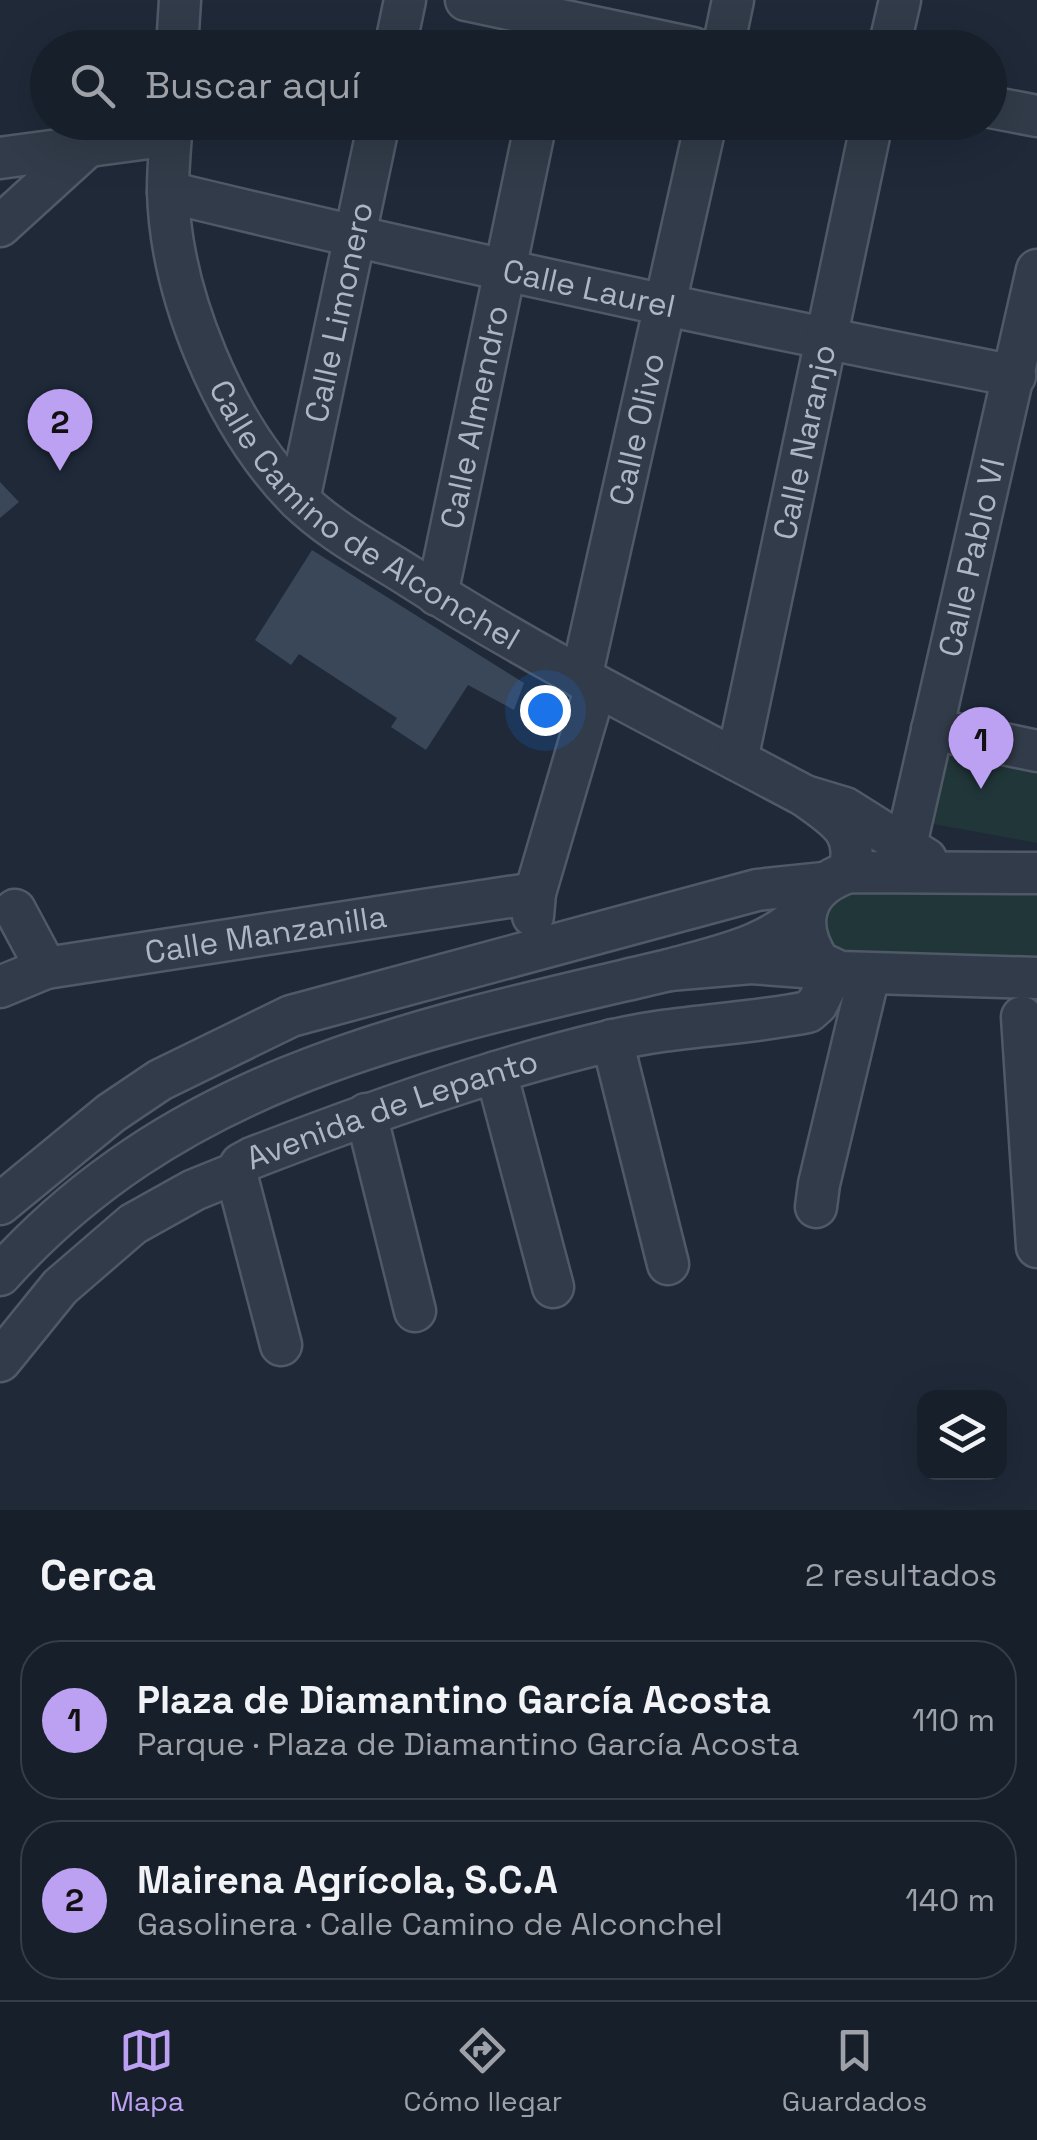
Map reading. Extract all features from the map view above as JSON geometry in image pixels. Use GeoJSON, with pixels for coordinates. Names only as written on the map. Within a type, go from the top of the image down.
{"type":"FeatureCollection","features":[{"type":"Feature","properties":{"kind":"street"},"geometry":{"type":"LineString","coordinates":[[178,30],[180,0]]}},
{"type":"Feature","properties":{"kind":"street"},"geometry":{"type":"LineString","coordinates":[[399,30],[405,0]]}},
{"type":"Feature","properties":{"kind":"street"},"geometry":{"type":"LineString","coordinates":[[466,0],[600,30]]}},
{"type":"Feature","properties":{"kind":"street"},"geometry":{"type":"LineString","coordinates":[[727,30],[733,0]]}},
{"type":"Feature","properties":{"kind":"street"},"geometry":{"type":"LineString","coordinates":[[893,30],[900,0]]}},
{"type":"Feature","properties":{"kind":"street"},"geometry":{"type":"LineString","coordinates":[[1007,110],[1037,116]]}},
{"type":"Feature","properties":{"kind":"street"},"geometry":{"type":"LineString","coordinates":[[0,158],[118,140]]}},
{"type":"Feature","properties":{"kind":"street","name":"Calle Camino de Alconchel"},"geometry":{"type":"LineString","coordinates":[[170,140],[168,192],[173,241],[198,334],[242,423],[274,472],[299,500],[324,521],[437,594],[588,682],[805,796]]}},
{"type":"Feature","properties":{"kind":"street","name":"Calle Limonero"},"geometry":{"type":"LineString","coordinates":[[299,500],[375,140]]}},
{"type":"Feature","properties":{"kind":"street","name":"Calle Almendro"},"geometry":{"type":"LineString","coordinates":[[437,594],[532,140]]}},
{"type":"Feature","properties":{"kind":"street","name":"Calle Olivo"},"geometry":{"type":"LineString","coordinates":[[529,950],[535,893],[588,682],[702,140]]}},
{"type":"Feature","properties":{"kind":"street","name":"Calle Naranjo"},"geometry":{"type":"LineString","coordinates":[[737,760],[868,140]]}},
{"type":"Feature","properties":{"kind":"street"},"geometry":{"type":"LineString","coordinates":[[0,226],[89,146]]}},
{"type":"Feature","properties":{"kind":"street","name":"Calle Laurel"},"geometry":{"type":"LineString","coordinates":[[168,192],[355,238],[1015,376]]}},
{"type":"Feature","properties":{"kind":"street","name":"Calle Pablo VI"},"geometry":{"type":"LineString","coordinates":[[906,845],[1037,270]]}},
{"type":"Feature","properties":{"kind":"street"},"geometry":{"type":"LineString","coordinates":[[932,729],[1037,751]]}},
{"type":"Feature","properties":{"kind":"street"},"geometry":{"type":"LineString","coordinates":[[805,796],[845,808],[946,873]]}},
{"type":"Feature","properties":{"kind":"street"},"geometry":{"type":"LineString","coordinates":[[805,796],[848,831],[853,846],[805,925],[814,954],[844,971],[816,1207]]}},
{"type":"Feature","properties":{"kind":"street"},"geometry":{"type":"LineString","coordinates":[[0,1204],[38,1170],[160,1080],[310,1010],[758,890],[826,888],[946,873],[1037,873]]}},
{"type":"Feature","properties":{"kind":"street","name":"Avenida de Lepanto"},"geometry":{"type":"LineString","coordinates":[[0,1274],[62,1214],[110,1176],[177,1129],[275,1080],[348,1053],[669,970],[756,943],[781,932],[826,888]]}},
{"type":"Feature","properties":{"kind":"street","name":"Calle Manzanilla"},"geometry":{"type":"LineString","coordinates":[[0,986],[46,968],[535,893]]}},
{"type":"Feature","properties":{"kind":"street"},"geometry":{"type":"LineString","coordinates":[[15,910],[46,968]]}},
{"type":"Feature","properties":{"kind":"street","name":"Avenida de Lepanto"},"geometry":{"type":"LineString","coordinates":[[669,970],[751,963],[844,971],[1037,978]]}},
{"type":"Feature","properties":{"kind":"street","name":"Avenida de Lepanto"},"geometry":{"type":"LineString","coordinates":[[0,1361],[60,1287],[134,1224],[194,1190],[236,1173],[241,1164],[252,1158],[366,1114],[612,1040],[808,1012],[844,971]]}},
{"type":"Feature","properties":{"kind":"street"},"geometry":{"type":"LineString","coordinates":[[1022,1018],[1037,1247]]}},
{"type":"Feature","properties":{"kind":"street"},"geometry":{"type":"LineString","coordinates":[[612,1040],[668,1264]]}},
{"type":"Feature","properties":{"kind":"street"},"geometry":{"type":"LineString","coordinates":[[496,1072],[553,1287]]}},
{"type":"Feature","properties":{"kind":"street"},"geometry":{"type":"LineString","coordinates":[[366,1114],[415,1311]]}},
{"type":"Feature","properties":{"kind":"street"},"geometry":{"type":"LineString","coordinates":[[236,1173],[280,1344]]}},
{"type":"Feature","properties":{"kind":"green space"},"geometry":{"type":"Polygon","coordinates":[[[938,737],[1037,758],[1037,843],[917,821],[938,737]]]}},
{"type":"Feature","properties":{"kind":"green space"},"geometry":{"type":"Polygon","coordinates":[[[859,891],[1037,895],[1037,961],[853,957],[829,943],[826,920],[832,902],[859,891]]]}},
{"type":"Feature","properties":{"kind":"building"},"geometry":{"type":"Polygon","coordinates":[[[0,482],[19,502],[0,518],[0,482]]]}},
{"type":"Feature","properties":{"kind":"building"},"geometry":{"type":"Polygon","coordinates":[[[312,550],[524,683],[514,710],[468,685],[426,750],[391,727],[397,718],[299,654],[291,665],[255,640],[312,550]]]}},
{"type":"Feature","properties":{"kind":"place","name":"Mairena Agrícola, S.C.A"},"geometry":{"type":"Point","coordinates":[60,471]}},
{"type":"Feature","properties":{"kind":"place","name":"Plaza de Diamantino García Acosta"},"geometry":{"type":"Point","coordinates":[981,789]}}]}
